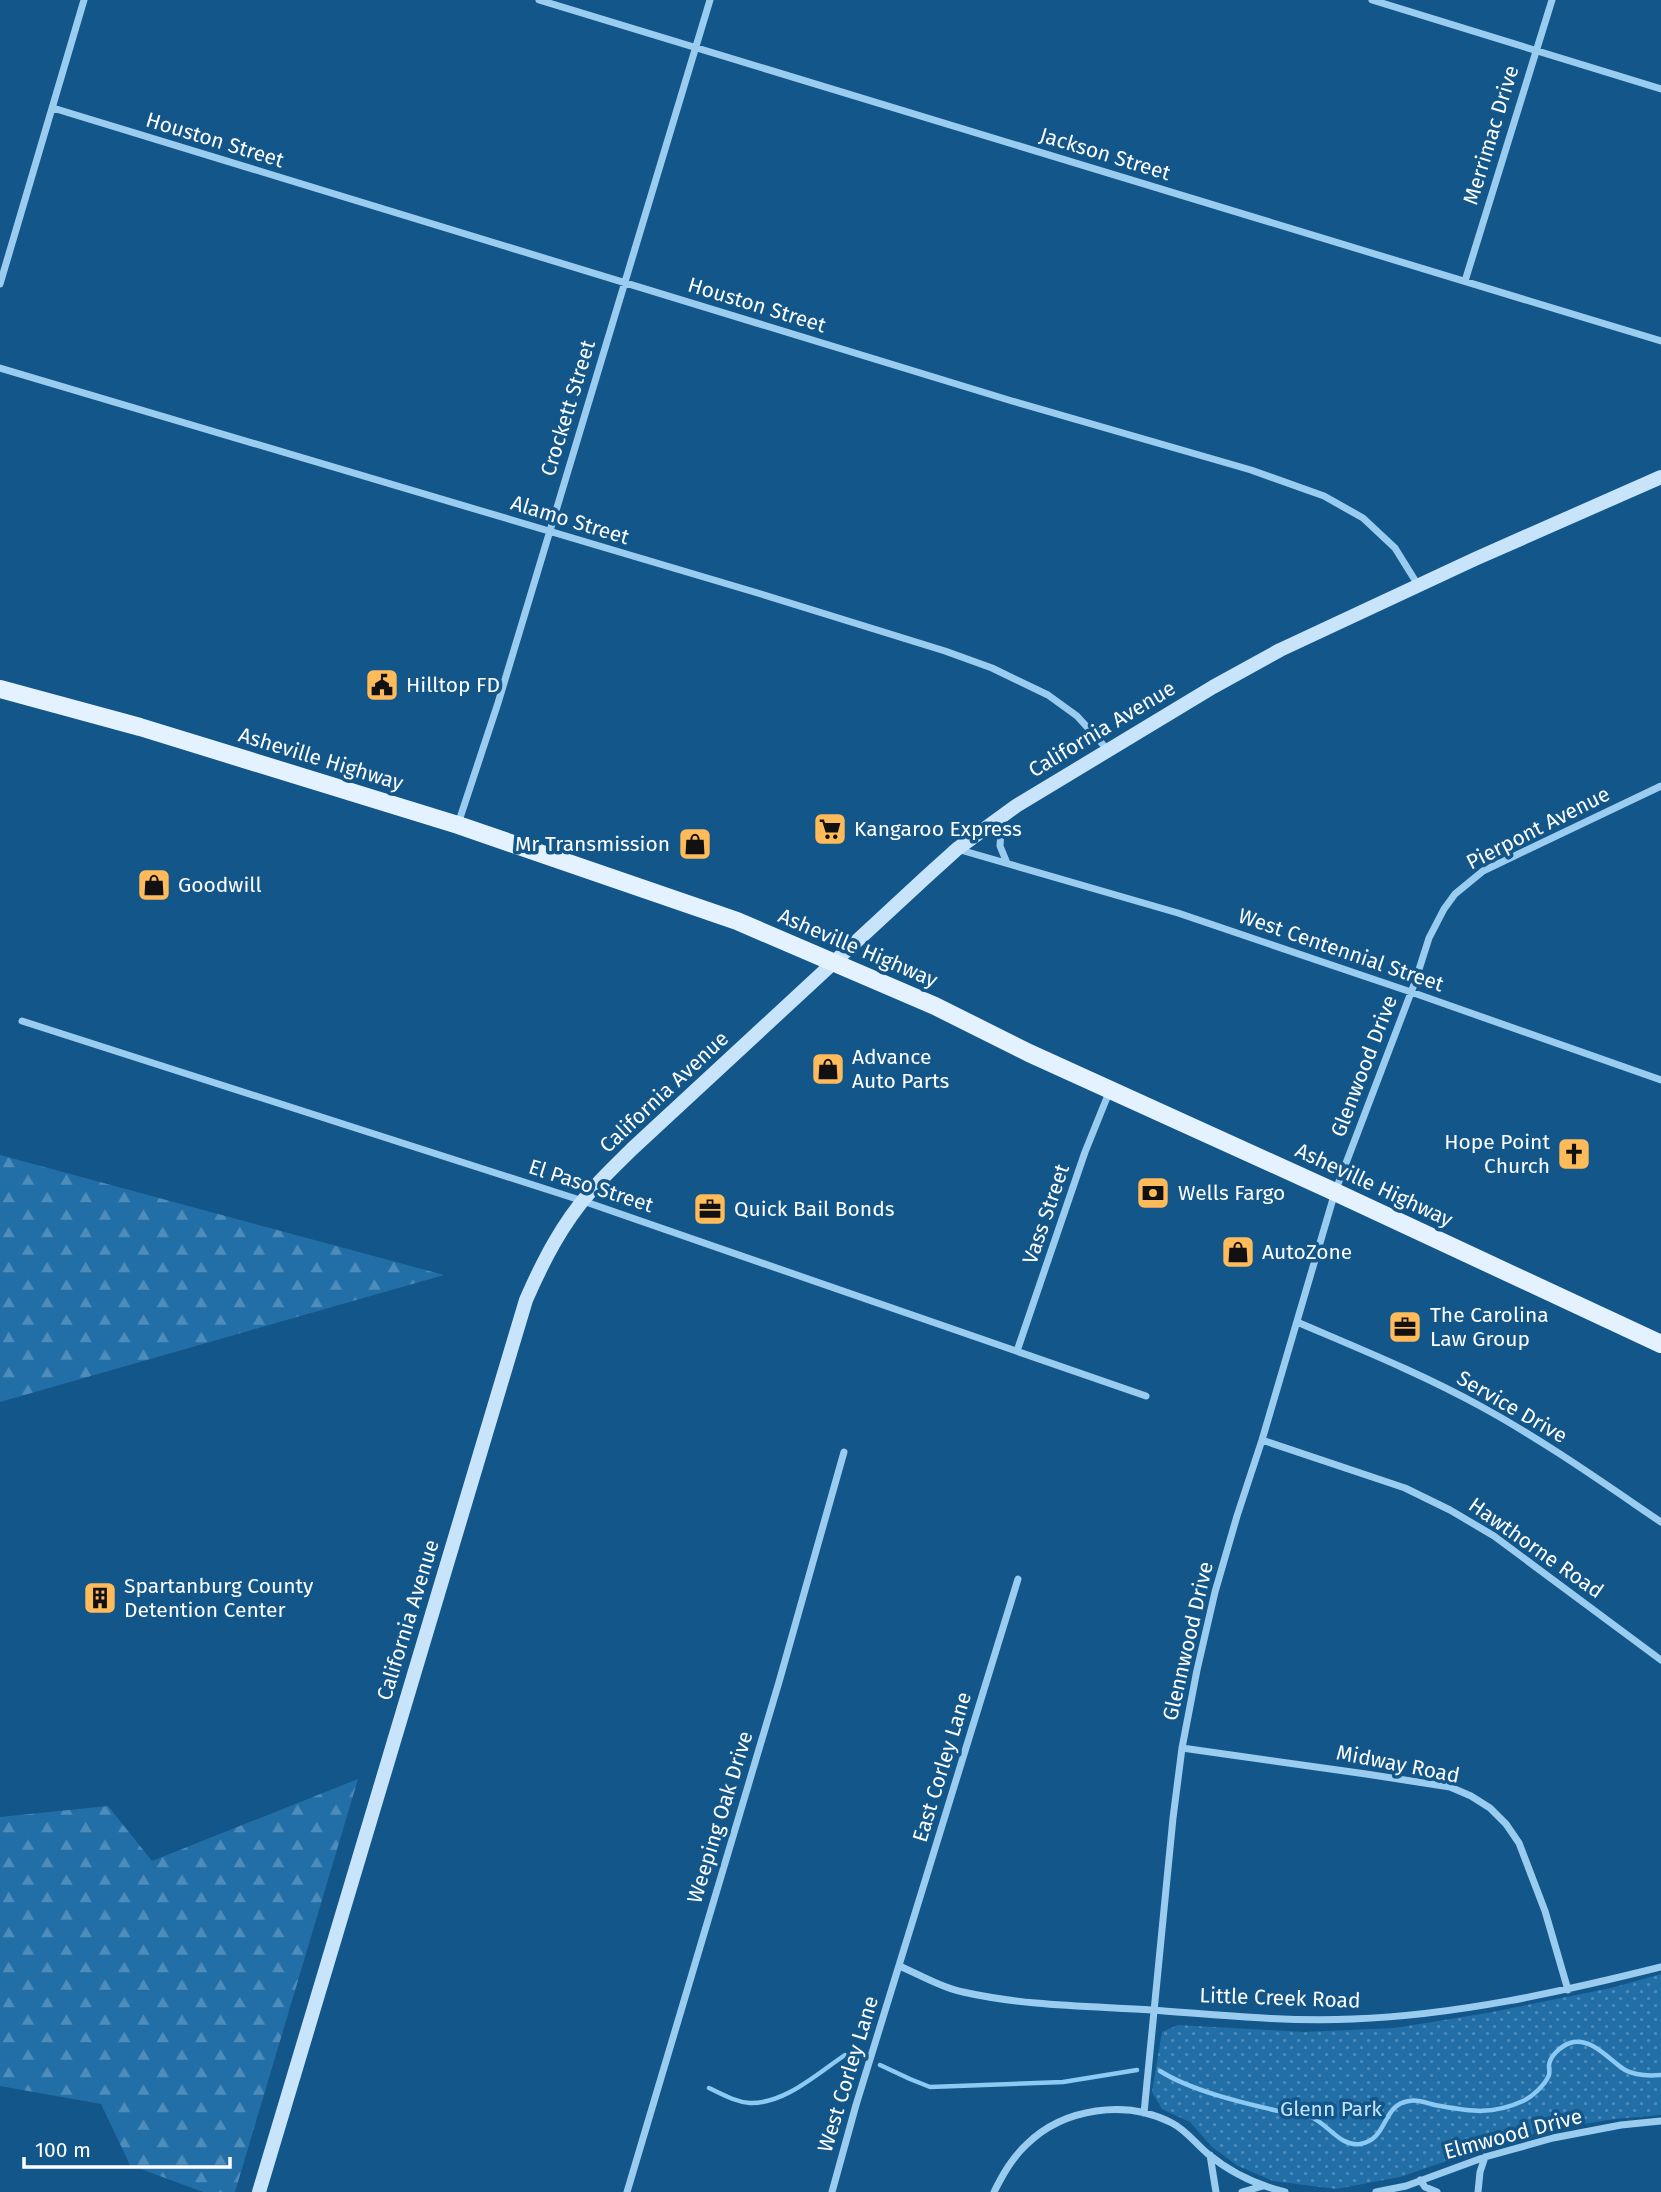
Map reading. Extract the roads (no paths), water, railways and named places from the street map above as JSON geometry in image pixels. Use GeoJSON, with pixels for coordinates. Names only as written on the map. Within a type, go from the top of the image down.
{"type":"FeatureCollection","features":[{"type":"Feature","properties":{"kind":"main road","name":"California Avenue"},"geometry":{"type":"LineString","coordinates":[[259,2192],[526,1300],[560,1231],[583,1201],[632,1149],[957,849],[1003,815],[1107,749],[1280,650],[1661,477]]}},
{"type":"Feature","properties":{"kind":"main road","name":"Asheville Highway"},"geometry":{"type":"LineString","coordinates":[[0,689],[140,727],[458,825],[737,921],[935,1006],[1029,1053],[1661,1344]]}},
{"type":"Feature","properties":{"kind":"street"},"geometry":{"type":"LineString","coordinates":[[0,284],[84,0]]}},
{"type":"Feature","properties":{"kind":"street","name":"Jackson Street"},"geometry":{"type":"LineString","coordinates":[[539,0],[1661,341]]}},
{"type":"Feature","properties":{"kind":"street","name":"Crockett Street"},"geometry":{"type":"LineString","coordinates":[[458,825],[498,703],[710,0]]}},
{"type":"Feature","properties":{"kind":"street"},"geometry":{"type":"LineString","coordinates":[[1372,0],[1661,89]]}},
{"type":"Feature","properties":{"kind":"street","name":"Merrimac Drive"},"geometry":{"type":"LineString","coordinates":[[1465,281],[1552,0]]}},
{"type":"Feature","properties":{"kind":"street","name":"Houston Street"},"geometry":{"type":"LineString","coordinates":[[53,108],[1013,401],[1251,470],[1324,496],[1344,506],[1380,532],[1408,566],[1419,585]]}},
{"type":"Feature","properties":{"kind":"street","name":"Alamo Street"},"geometry":{"type":"LineString","coordinates":[[0,368],[945,651],[1030,685],[1066,706],[1088,726],[1107,749]]}},
{"type":"Feature","properties":{"kind":"street","name":"Pierpont Avenue"},"geometry":{"type":"LineString","coordinates":[[1411,992],[1429,938],[1444,909],[1468,882],[1483,871],[1661,786]]}},
{"type":"Feature","properties":{"kind":"street"},"geometry":{"type":"LineString","coordinates":[[1003,815],[1000,846],[1007,863]]}},
{"type":"Feature","properties":{"kind":"street","name":"West Centennial Street"},"geometry":{"type":"LineString","coordinates":[[957,849],[1178,913],[1661,1080]]}},
{"type":"Feature","properties":{"kind":"street","name":"Glenwood Drive"},"geometry":{"type":"LineString","coordinates":[[1335,1192],[1411,992]]}},
{"type":"Feature","properties":{"kind":"street","name":"El Paso Street"},"geometry":{"type":"LineString","coordinates":[[22,1021],[583,1201],[1146,1396]]}},
{"type":"Feature","properties":{"kind":"street","name":"Vass Street"},"geometry":{"type":"LineString","coordinates":[[1017,1351],[1085,1152],[1111,1089]]}},
{"type":"Feature","properties":{"kind":"street","name":"Glennwood Drive"},"geometry":{"type":"LineString","coordinates":[[1144,2113],[1172,1818],[1197,1670],[1215,1592],[1335,1192]]}},
{"type":"Feature","properties":{"kind":"street","name":"Service Drive"},"geometry":{"type":"LineString","coordinates":[[1297,1322],[1398,1366],[1480,1406],[1570,1461],[1661,1522]]}},
{"type":"Feature","properties":{"kind":"street","name":"Hawthorne Road"},"geometry":{"type":"LineString","coordinates":[[1262,1440],[1405,1488],[1450,1510],[1494,1536],[1661,1660]]}},
{"type":"Feature","properties":{"kind":"street","name":"Weeping Oak Drive"},"geometry":{"type":"LineString","coordinates":[[627,2192],[779,1682],[844,1452]]}},
{"type":"Feature","properties":{"kind":"street","name":"East Corley Lane"},"geometry":{"type":"LineString","coordinates":[[899,1966],[1018,1579]]}},
{"type":"Feature","properties":{"kind":"street","name":"Midway Road"},"geometry":{"type":"LineString","coordinates":[[1182,1748],[1414,1781],[1450,1787],[1471,1796],[1490,1808],[1506,1824],[1519,1843],[1545,1911],[1567,1990]]}},
{"type":"Feature","properties":{"kind":"street","name":"Little Creek Road"},"geometry":{"type":"LineString","coordinates":[[899,1966],[960,1992],[1047,2005],[1154,2010],[1256,2019],[1354,2019],[1451,2010],[1567,1990],[1661,1967]]}},
{"type":"Feature","properties":{"kind":"street","name":"West Corley Lane"},"geometry":{"type":"LineString","coordinates":[[831,2192],[899,1966]]}},
{"type":"Feature","properties":{"kind":"street"},"geometry":{"type":"LineString","coordinates":[[994,2192],[1003,2174],[1029,2142],[1054,2125],[1083,2113],[1103,2110],[1144,2113],[1175,2124],[1232,2171],[1263,2186],[1285,2192]]}},
{"type":"Feature","properties":{"kind":"street","name":"Elmwood Drive"},"geometry":{"type":"LineString","coordinates":[[1376,2192],[1406,2186],[1485,2157],[1541,2141],[1587,2131],[1661,2121]]}},
{"type":"Feature","properties":{"kind":"street"},"geometry":{"type":"LineString","coordinates":[[1210,2155],[1216,2192]]}},
{"type":"Feature","properties":{"kind":"street"},"geometry":{"type":"LineString","coordinates":[[1478,2192],[1485,2157]]}},
{"type":"Feature","properties":{"kind":"street"},"geometry":{"type":"LineString","coordinates":[[1420,2180],[1425,2187],[1437,2192]]}},
{"type":"Feature","properties":{"kind":"street"},"geometry":{"type":"LineString","coordinates":[[1242,2192],[1263,2186]]}},
{"type":"Feature","properties":{"kind":"waterway"},"geometry":{"type":"LineString","coordinates":[[1160,2071],[1215,2095],[1311,2117],[1340,2139],[1353,2144],[1369,2141],[1376,2136],[1394,2109],[1409,2101],[1479,2111],[1500,2109],[1523,2101],[1545,2083],[1551,2058],[1570,2043],[1592,2046],[1629,2072],[1661,2075]]}},
{"type":"Feature","properties":{"kind":"waterway"},"geometry":{"type":"LineString","coordinates":[[709,2088],[739,2101],[763,2102],[788,2093],[845,2055]]}},
{"type":"Feature","properties":{"kind":"waterway"},"geometry":{"type":"LineString","coordinates":[[880,2065],[930,2087],[1063,2082],[1137,2070]]}},
{"type":"Feature","properties":{"kind":"place","name":"Hilltop FD"},"geometry":{"type":"Point","coordinates":[382,685]}},
{"type":"Feature","properties":{"kind":"place","name":"Kangaroo Express"},"geometry":{"type":"Point","coordinates":[830,829]}},
{"type":"Feature","properties":{"kind":"place","name":"Mr Transmission"},"geometry":{"type":"Point","coordinates":[695,844]}},
{"type":"Feature","properties":{"kind":"place","name":"Goodwill"},"geometry":{"type":"Point","coordinates":[154,885]}},
{"type":"Feature","properties":{"kind":"place","name":"Advance Auto Parts"},"geometry":{"type":"Point","coordinates":[828,1069]}},
{"type":"Feature","properties":{"kind":"place","name":"Hope Point Church"},"geometry":{"type":"Point","coordinates":[1574,1154]}},
{"type":"Feature","properties":{"kind":"place","name":"Wells Fargo"},"geometry":{"type":"Point","coordinates":[1153,1193]}},
{"type":"Feature","properties":{"kind":"place","name":"Quick Bail Bonds"},"geometry":{"type":"Point","coordinates":[710,1209]}},
{"type":"Feature","properties":{"kind":"place","name":"AutoZone"},"geometry":{"type":"Point","coordinates":[1238,1252]}},
{"type":"Feature","properties":{"kind":"place","name":"The Carolina Law Group"},"geometry":{"type":"Point","coordinates":[1405,1327]}},
{"type":"Feature","properties":{"kind":"place","name":"Spartanburg County Detention Center"},"geometry":{"type":"Point","coordinates":[100,1598]}},
{"type":"Feature","properties":{"kind":"park label","name":"Glenn Park"},"geometry":{"type":"Point","coordinates":[1331,2109]}}]}
